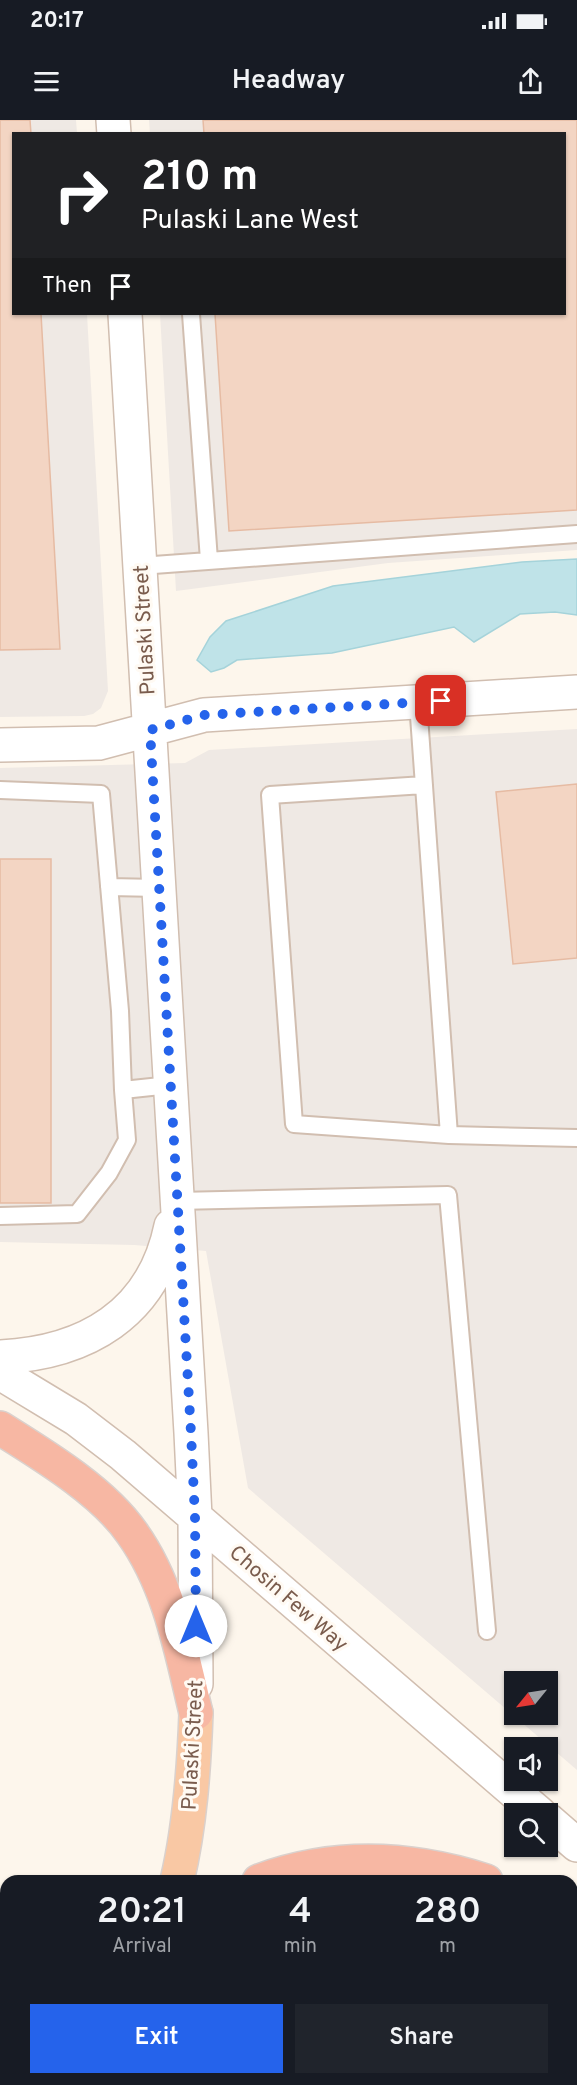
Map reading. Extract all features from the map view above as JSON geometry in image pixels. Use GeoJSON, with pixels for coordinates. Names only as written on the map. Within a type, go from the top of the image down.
{"type":"FeatureCollection","features":[{"type":"Feature","properties":{"kind":"highway"},"geometry":{"type":"LineString","coordinates":[[0,1428],[48,1459],[92,1492],[132,1532],[162,1587],[196,1713]]}},
{"type":"Feature","properties":{"kind":"highway","name":"Pulaski Street"},"geometry":{"type":"LineString","coordinates":[[178,1875],[189,1811],[196,1713]]}},
{"type":"Feature","properties":{"kind":"highway"},"geometry":{"type":"LineString","coordinates":[[280,1875],[329,1864],[380,1860],[419,1864],[466,1875]]}},
{"type":"Feature","properties":{"kind":"street","name":"Pulaski Street"},"geometry":{"type":"LineString","coordinates":[[125,315],[195,1517],[196,1713]]}},
{"type":"Feature","properties":{"kind":"street"},"geometry":{"type":"LineString","coordinates":[[0,745],[99,743],[204,715],[577,692]]}},
{"type":"Feature","properties":{"kind":"street"},"geometry":{"type":"LineString","coordinates":[[0,1357],[40,1352],[70,1344],[99,1331],[121,1317],[141,1296],[156,1274],[167,1246],[177,1201]]}},
{"type":"Feature","properties":{"kind":"street","name":"Chosin Few Way"},"geometry":{"type":"LineString","coordinates":[[0,1373],[76,1419],[123,1455],[527,1803]]}},
{"type":"Feature","properties":{"kind":"street"},"geometry":{"type":"LineString","coordinates":[[558,1829],[577,1845]]}},
{"type":"Feature","properties":{"kind":"lane"},"geometry":{"type":"LineString","coordinates":[[191,315],[209,560]]}},
{"type":"Feature","properties":{"kind":"lane"},"geometry":{"type":"LineString","coordinates":[[140,566],[577,534]]}},
{"type":"Feature","properties":{"kind":"lane"},"geometry":{"type":"LineString","coordinates":[[418,702],[449,1135]]}},
{"type":"Feature","properties":{"kind":"lane"},"geometry":{"type":"LineString","coordinates":[[424,785],[270,795],[294,1124],[449,1135],[577,1138]]}},
{"type":"Feature","properties":{"kind":"lane"},"geometry":{"type":"LineString","coordinates":[[0,790],[101,794],[120,1011],[123,1090],[128,1140],[109,1173],[77,1214],[0,1216]]}},
{"type":"Feature","properties":{"kind":"lane"},"geometry":{"type":"LineString","coordinates":[[109,887],[159,888]]}},
{"type":"Feature","properties":{"kind":"lane"},"geometry":{"type":"LineString","coordinates":[[123,1090],[170,1085]]}},
{"type":"Feature","properties":{"kind":"lane"},"geometry":{"type":"LineString","coordinates":[[177,1201],[448,1195],[487,1631]]}},
{"type":"Feature","properties":{"kind":"shaded area"},"geometry":{"type":"Polygon","coordinates":[[[0,120],[76,120],[77,132],[12,132],[12,315],[87,315],[108,691],[101,708],[93,714],[0,717],[0,120]]]}},
{"type":"Feature","properties":{"kind":"shaded area"},"geometry":{"type":"Polygon","coordinates":[[[149,120],[577,120],[577,550],[388,563],[176,591],[160,315],[566,315],[566,132],[150,132],[149,120]]]}},
{"type":"Feature","properties":{"kind":"shaded area"},"geometry":{"type":"Polygon","coordinates":[[[577,729],[577,1770],[558,1754],[558,1737],[538,1737],[524,1725],[558,1725],[558,1671],[504,1671],[504,1707],[248,1488],[206,1251],[134,1245],[0,1242],[0,768],[185,763],[209,750],[577,729]]]}},
{"type":"Feature","properties":{"kind":"water"},"geometry":{"type":"Polygon","coordinates":[[[577,559],[577,615],[555,612],[520,614],[474,642],[454,627],[332,653],[237,660],[224,668],[211,672],[197,660],[210,637],[226,621],[333,586],[522,562],[577,559]]]}},
{"type":"Feature","properties":{"kind":"building"},"geometry":{"type":"Polygon","coordinates":[[[0,120],[30,120],[31,132],[12,132],[12,315],[41,315],[60,649],[0,650],[0,120]]]}},
{"type":"Feature","properties":{"kind":"building"},"geometry":{"type":"Polygon","coordinates":[[[203,120],[577,120],[577,510],[229,531],[215,315],[566,315],[566,132],[204,132],[203,120]]]}},
{"type":"Feature","properties":{"kind":"building"},"geometry":{"type":"Polygon","coordinates":[[[577,784],[577,958],[513,964],[496,792],[577,784]]]}},
{"type":"Feature","properties":{"kind":"building"},"geometry":{"type":"Polygon","coordinates":[[[0,859],[51,859],[51,1203],[0,1203],[0,859]]]}},
{"type":"Feature","properties":{"kind":"route"},"geometry":{"type":"LineString","coordinates":[[196,1626],[195,1517],[191,1433],[150,730],[204,715],[441,701]]}}]}
